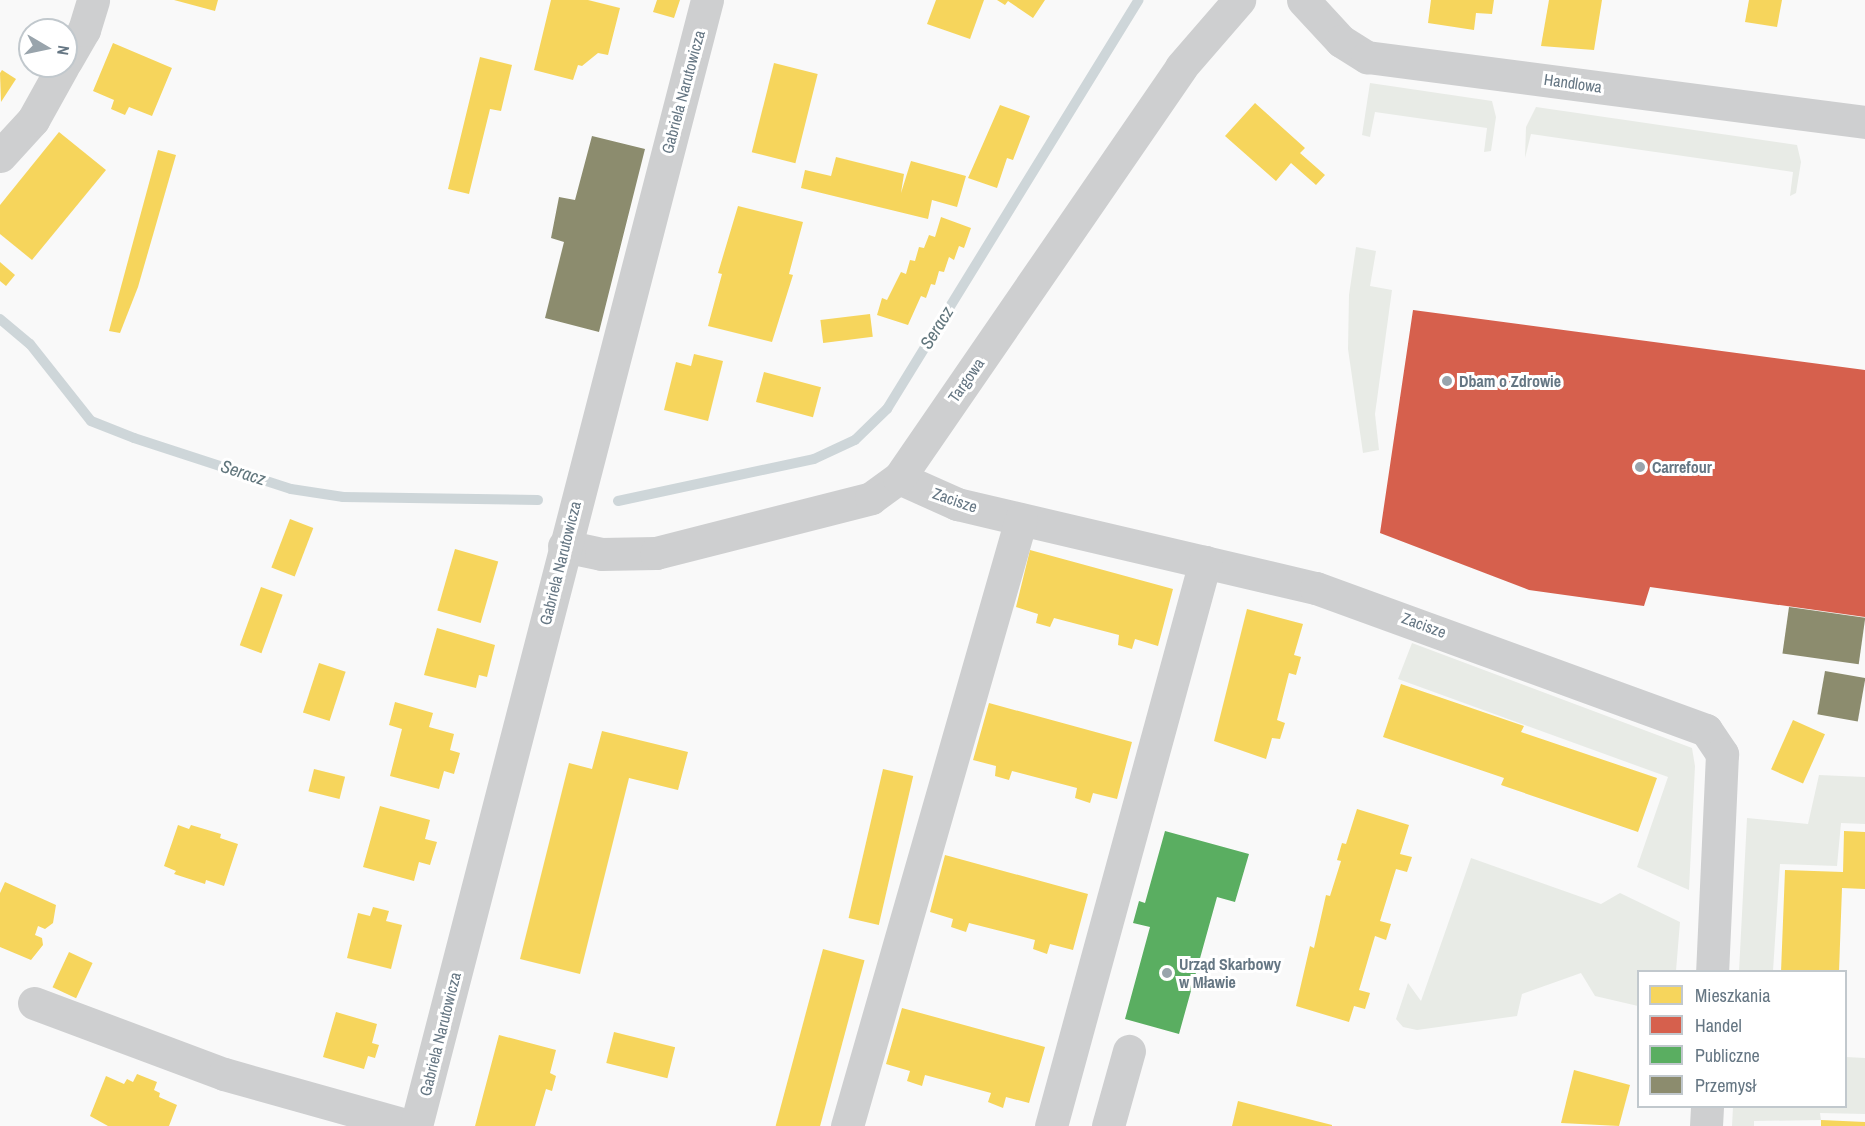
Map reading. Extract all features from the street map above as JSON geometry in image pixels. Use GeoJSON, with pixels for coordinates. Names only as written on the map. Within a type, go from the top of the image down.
{"type":"FeatureCollection","features":[{"type":"Feature","properties":{"kind":"street"},"geometry":{"type":"LineString","coordinates":[[78,40],[84,30],[93,0]]}},
{"type":"Feature","properties":{"kind":"street","name":"Gabriela Narutowicza"},"geometry":{"type":"LineString","coordinates":[[417,1126],[564,546],[707,0]]}},
{"type":"Feature","properties":{"kind":"street","name":"Targowa"},"geometry":{"type":"LineString","coordinates":[[564,546],[601,554],[657,553],[871,498],[899,478],[1181,67],[1239,0]]}},
{"type":"Feature","properties":{"kind":"street","name":"Handlowa"},"geometry":{"type":"LineString","coordinates":[[1304,0],[1341,41],[1367,57],[1865,122]]}},
{"type":"Feature","properties":{"kind":"street"},"geometry":{"type":"LineString","coordinates":[[0,156],[33,120],[56,78]]}},
{"type":"Feature","properties":{"kind":"street","name":"Zacisze"},"geometry":{"type":"LineString","coordinates":[[899,478],[957,504],[1316,588],[1398,615],[1706,730],[1722,754],[1712,970]]}},
{"type":"Feature","properties":{"kind":"street"},"geometry":{"type":"LineString","coordinates":[[848,1126],[1020,519]]}},
{"type":"Feature","properties":{"kind":"street"},"geometry":{"type":"LineString","coordinates":[[1051,1126],[1205,562]]}},
{"type":"Feature","properties":{"kind":"street"},"geometry":{"type":"LineString","coordinates":[[34,1003],[224,1074],[409,1126]]}},
{"type":"Feature","properties":{"kind":"street"},"geometry":{"type":"LineString","coordinates":[[1108,1126],[1129,1051]]}},
{"type":"Feature","properties":{"kind":"street"},"geometry":{"type":"LineString","coordinates":[[1706,1126],[1707,1108]]}},
{"type":"Feature","properties":{"kind":"shaded area"},"geometry":{"type":"Polygon","coordinates":[[[1370,83],[1492,101],[1496,117],[1491,151],[1484,152],[1487,128],[1375,112],[1370,137],[1362,135],[1370,83]]]}},
{"type":"Feature","properties":{"kind":"shaded area"},"geometry":{"type":"Polygon","coordinates":[[[1536,107],[1797,145],[1801,162],[1796,193],[1790,196],[1793,172],[1531,134],[1525,158],[1526,127],[1536,107]]]}},
{"type":"Feature","properties":{"kind":"shaded area"},"geometry":{"type":"Polygon","coordinates":[[[1356,247],[1376,251],[1370,286],[1392,290],[1375,414],[1379,450],[1363,453],[1348,349],[1349,295],[1356,247]]]}},
{"type":"Feature","properties":{"kind":"shaded area"},"geometry":{"type":"Polygon","coordinates":[[[1412,643],[1692,748],[1695,766],[1689,890],[1637,867],[1668,777],[1398,679],[1412,643]]]}},
{"type":"Feature","properties":{"kind":"shaded area"},"geometry":{"type":"Polygon","coordinates":[[[1819,775],[1865,777],[1865,824],[1841,823],[1837,866],[1780,864],[1773,970],[1739,970],[1747,818],[1808,824],[1819,775]]]}},
{"type":"Feature","properties":{"kind":"shaded area"},"geometry":{"type":"Polygon","coordinates":[[[1471,858],[1601,904],[1620,893],[1680,922],[1676,970],[1637,970],[1637,1006],[1595,996],[1581,973],[1522,994],[1517,1016],[1417,1030],[1403,1027],[1396,1019],[1408,983],[1421,1001],[1471,858]]]}},
{"type":"Feature","properties":{"kind":"shaded area"},"geometry":{"type":"Polygon","coordinates":[[[1847,1057],[1865,1058],[1865,1114],[1820,1113],[1821,1120],[1754,1121],[1754,1126],[1732,1126],[1733,1108],[1847,1108],[1847,1057]]]}},
{"type":"Feature","properties":{"kind":"building: Mieszkania"},"geometry":{"type":"Polygon","coordinates":[[[174,0],[218,0],[215,11],[174,0]]]}},
{"type":"Feature","properties":{"kind":"building: Mieszkania"},"geometry":{"type":"Polygon","coordinates":[[[551,0],[588,0],[620,8],[608,55],[598,53],[582,66],[578,65],[573,80],[534,70],[551,0]]]}},
{"type":"Feature","properties":{"kind":"building: Mieszkania"},"geometry":{"type":"Polygon","coordinates":[[[657,0],[680,0],[674,18],[653,12],[657,0]]]}},
{"type":"Feature","properties":{"kind":"building: Mieszkania"},"geometry":{"type":"Polygon","coordinates":[[[936,0],[984,0],[970,39],[927,24],[936,0]]]}},
{"type":"Feature","properties":{"kind":"building: Mieszkania"},"geometry":{"type":"Polygon","coordinates":[[[997,0],[1045,0],[1033,18],[1008,1],[1005,5],[997,0]]]}},
{"type":"Feature","properties":{"kind":"building: Mieszkania"},"geometry":{"type":"Polygon","coordinates":[[[1431,0],[1494,0],[1492,14],[1476,13],[1474,30],[1428,23],[1431,0]]]}},
{"type":"Feature","properties":{"kind":"building: Mieszkania"},"geometry":{"type":"Polygon","coordinates":[[[1549,0],[1602,0],[1594,50],[1541,46],[1549,0]]]}},
{"type":"Feature","properties":{"kind":"building: Mieszkania"},"geometry":{"type":"Polygon","coordinates":[[[1749,0],[1782,0],[1777,27],[1745,22],[1749,0]]]}},
{"type":"Feature","properties":{"kind":"building: Mieszkania"},"geometry":{"type":"Polygon","coordinates":[[[113,43],[172,68],[152,116],[129,107],[125,115],[111,109],[114,100],[93,91],[113,43]]]}},
{"type":"Feature","properties":{"kind":"building: Mieszkania"},"geometry":{"type":"Polygon","coordinates":[[[480,57],[512,65],[501,111],[490,109],[469,194],[448,189],[480,57]]]}},
{"type":"Feature","properties":{"kind":"building: Mieszkania"},"geometry":{"type":"Polygon","coordinates":[[[774,63],[818,74],[795,163],[752,152],[774,63]]]}},
{"type":"Feature","properties":{"kind":"building: Mieszkania"},"geometry":{"type":"Polygon","coordinates":[[[2,70],[16,79],[1,102],[0,73],[2,70]]]}},
{"type":"Feature","properties":{"kind":"building: Mieszkania"},"geometry":{"type":"Polygon","coordinates":[[[1255,103],[1305,148],[1300,153],[1325,175],[1316,185],[1291,163],[1276,181],[1225,136],[1255,103]]]}},
{"type":"Feature","properties":{"kind":"building: Mieszkania"},"geometry":{"type":"Polygon","coordinates":[[[1000,105],[1030,116],[1013,160],[1007,158],[997,188],[968,178],[1000,105]]]}},
{"type":"Feature","properties":{"kind":"building: Mieszkania"},"geometry":{"type":"Polygon","coordinates":[[[59,132],[106,170],[32,260],[0,234],[0,205],[59,132]]]}},
{"type":"Feature","properties":{"kind":"building: Mieszkania"},"geometry":{"type":"Polygon","coordinates":[[[158,150],[176,155],[138,287],[120,333],[109,331],[158,150]]]}},
{"type":"Feature","properties":{"kind":"building: Mieszkania"},"geometry":{"type":"Polygon","coordinates":[[[836,157],[904,174],[901,193],[911,161],[966,176],[957,207],[932,200],[928,219],[801,188],[805,170],[831,176],[836,157]]]}},
{"type":"Feature","properties":{"kind":"building: Mieszkania"},"geometry":{"type":"Polygon","coordinates":[[[738,206],[803,222],[789,274],[793,275],[772,342],[708,326],[722,274],[718,273],[738,206]]]}},
{"type":"Feature","properties":{"kind":"building: Mieszkania"},"geometry":{"type":"Polygon","coordinates":[[[941,217],[971,228],[964,248],[959,246],[954,260],[949,257],[944,272],[939,271],[935,285],[931,284],[926,298],[921,296],[908,325],[877,315],[882,298],[887,300],[901,272],[906,274],[910,260],[915,261],[919,247],[924,248],[929,235],[935,237],[941,217]]]}},
{"type":"Feature","properties":{"kind":"building: Mieszkania"},"geometry":{"type":"Polygon","coordinates":[[[0,262],[15,275],[6,286],[0,281],[0,262]]]}},
{"type":"Feature","properties":{"kind":"building: Mieszkania"},"geometry":{"type":"Polygon","coordinates":[[[870,314],[873,337],[823,343],[820,320],[870,314]]]}},
{"type":"Feature","properties":{"kind":"building: Mieszkania"},"geometry":{"type":"Polygon","coordinates":[[[694,354],[723,361],[708,421],[664,410],[676,362],[691,366],[694,354]]]}},
{"type":"Feature","properties":{"kind":"building: Mieszkania"},"geometry":{"type":"Polygon","coordinates":[[[764,372],[821,387],[813,417],[756,402],[764,372]]]}},
{"type":"Feature","properties":{"kind":"building: Mieszkania"},"geometry":{"type":"Polygon","coordinates":[[[290,519],[313,528],[295,577],[271,568],[290,519]]]}},
{"type":"Feature","properties":{"kind":"building: Mieszkania"},"geometry":{"type":"Polygon","coordinates":[[[455,549],[498,561],[481,623],[437,611],[455,549]]]}},
{"type":"Feature","properties":{"kind":"building: Mieszkania"},"geometry":{"type":"Polygon","coordinates":[[[1030,550],[1173,589],[1158,646],[1135,639],[1132,649],[1118,645],[1119,635],[1054,618],[1050,627],[1036,623],[1038,614],[1016,607],[1030,550]]]}},
{"type":"Feature","properties":{"kind":"building: Mieszkania"},"geometry":{"type":"Polygon","coordinates":[[[261,587],[283,595],[261,653],[240,645],[261,587]]]}},
{"type":"Feature","properties":{"kind":"building: Mieszkania"},"geometry":{"type":"Polygon","coordinates":[[[1247,609],[1303,624],[1294,655],[1301,657],[1296,675],[1289,673],[1277,720],[1285,723],[1280,739],[1272,738],[1266,759],[1214,741],[1247,609]]]}},
{"type":"Feature","properties":{"kind":"building: Mieszkania"},"geometry":{"type":"Polygon","coordinates":[[[437,628],[495,645],[487,677],[479,675],[476,688],[424,675],[437,628]]]}},
{"type":"Feature","properties":{"kind":"building: Mieszkania"},"geometry":{"type":"Polygon","coordinates":[[[319,663],[346,672],[330,721],[303,712],[319,663]]]}},
{"type":"Feature","properties":{"kind":"building: Mieszkania"},"geometry":{"type":"Polygon","coordinates":[[[1401,684],[1524,726],[1521,732],[1657,778],[1638,832],[1501,785],[1504,778],[1383,737],[1401,684]]]}},
{"type":"Feature","properties":{"kind":"building: Mieszkania"},"geometry":{"type":"Polygon","coordinates":[[[395,702],[433,713],[429,727],[454,734],[450,750],[460,753],[454,774],[444,771],[439,789],[390,776],[402,729],[389,725],[395,702]]]}},
{"type":"Feature","properties":{"kind":"building: Mieszkania"},"geometry":{"type":"Polygon","coordinates":[[[989,703],[1132,742],[1117,799],[1093,793],[1090,803],[1075,798],[1077,788],[1012,771],[1009,780],[995,776],[996,766],[973,760],[989,703]]]}},
{"type":"Feature","properties":{"kind":"building: Mieszkania"},"geometry":{"type":"Polygon","coordinates":[[[1793,720],[1825,734],[1803,784],[1771,769],[1793,720]]]}},
{"type":"Feature","properties":{"kind":"building: Mieszkania"},"geometry":{"type":"Polygon","coordinates":[[[602,731],[688,752],[678,790],[629,778],[580,974],[520,959],[569,763],[592,769],[602,731]]]}},
{"type":"Feature","properties":{"kind":"building: Mieszkania"},"geometry":{"type":"Polygon","coordinates":[[[314,769],[345,777],[339,799],[308,791],[314,769]]]}},
{"type":"Feature","properties":{"kind":"building: Mieszkania"},"geometry":{"type":"Polygon","coordinates":[[[883,769],[913,776],[879,925],[849,918],[883,769]]]}},
{"type":"Feature","properties":{"kind":"building: Mieszkania"},"geometry":{"type":"Polygon","coordinates":[[[380,806],[430,820],[425,839],[437,842],[430,865],[419,862],[414,881],[363,867],[380,806]]]}},
{"type":"Feature","properties":{"kind":"building: Mieszkania"},"geometry":{"type":"Polygon","coordinates":[[[1357,809],[1409,825],[1400,854],[1412,857],[1407,872],[1396,869],[1380,921],[1391,924],[1386,940],[1375,936],[1359,990],[1370,993],[1365,1009],[1354,1006],[1349,1022],[1296,1006],[1310,946],[1314,948],[1326,895],[1330,896],[1341,861],[1337,860],[1342,843],[1346,844],[1357,809]]]}},
{"type":"Feature","properties":{"kind":"building: Mieszkania"},"geometry":{"type":"Polygon","coordinates":[[[178,825],[189,829],[191,825],[221,834],[220,838],[238,844],[224,886],[206,880],[205,884],[174,874],[176,871],[164,866],[178,825]]]}},
{"type":"Feature","properties":{"kind":"building: Mieszkania"},"geometry":{"type":"Polygon","coordinates":[[[1844,831],[1865,832],[1865,889],[1842,888],[1839,970],[1781,970],[1785,870],[1843,872],[1844,831]]]}},
{"type":"Feature","properties":{"kind":"building: Mieszkania"},"geometry":{"type":"Polygon","coordinates":[[[945,855],[1088,894],[1073,950],[1050,944],[1047,954],[1033,949],[1035,940],[969,923],[966,932],[951,927],[953,919],[930,912],[945,855]]]}},
{"type":"Feature","properties":{"kind":"building: Mieszkania"},"geometry":{"type":"Polygon","coordinates":[[[5,882],[56,905],[53,923],[45,929],[38,926],[35,935],[42,938],[43,945],[31,960],[0,947],[0,893],[5,882]]]}},
{"type":"Feature","properties":{"kind":"building: Mieszkania"},"geometry":{"type":"Polygon","coordinates":[[[373,907],[389,911],[386,921],[402,925],[391,969],[347,958],[358,913],[370,916],[373,907]]]}},
{"type":"Feature","properties":{"kind":"building: Mieszkania"},"geometry":{"type":"Polygon","coordinates":[[[823,949],[865,960],[820,1126],[776,1126],[823,949]]]}},
{"type":"Feature","properties":{"kind":"building: Mieszkania"},"geometry":{"type":"Polygon","coordinates":[[[69,952],[93,963],[76,998],[53,987],[69,952]]]}},
{"type":"Feature","properties":{"kind":"building: Mieszkania"},"geometry":{"type":"Polygon","coordinates":[[[902,1008],[1045,1047],[1029,1103],[1006,1097],[1003,1108],[988,1102],[991,1093],[925,1075],[922,1086],[907,1081],[910,1071],[886,1064],[902,1008]]]}},
{"type":"Feature","properties":{"kind":"building: Mieszkania"},"geometry":{"type":"Polygon","coordinates":[[[336,1012],[377,1024],[372,1043],[379,1045],[375,1058],[368,1056],[364,1069],[323,1057],[336,1012]]]}},
{"type":"Feature","properties":{"kind":"building: Mieszkania"},"geometry":{"type":"Polygon","coordinates":[[[614,1032],[675,1047],[667,1078],[606,1063],[614,1032]]]}},
{"type":"Feature","properties":{"kind":"building: Mieszkania"},"geometry":{"type":"Polygon","coordinates":[[[499,1035],[556,1050],[550,1073],[556,1076],[552,1091],[546,1089],[535,1126],[475,1126],[499,1035]]]}},
{"type":"Feature","properties":{"kind":"building: Mieszkania"},"geometry":{"type":"Polygon","coordinates":[[[1574,1070],[1630,1085],[1619,1126],[1561,1123],[1574,1070]]]}},
{"type":"Feature","properties":{"kind":"building: Mieszkania"},"geometry":{"type":"Polygon","coordinates":[[[137,1074],[157,1082],[154,1090],[160,1093],[159,1097],[177,1105],[169,1126],[108,1126],[90,1116],[106,1076],[124,1084],[127,1079],[133,1082],[137,1074]]]}},
{"type":"Feature","properties":{"kind":"building: Mieszkania"},"geometry":{"type":"Polygon","coordinates":[[[1238,1101],[1332,1125],[1332,1126],[1232,1126],[1238,1101]]]}},
{"type":"Feature","properties":{"kind":"building: Mieszkania"},"geometry":{"type":"Polygon","coordinates":[[[1821,1120],[1865,1122],[1865,1126],[1821,1126],[1821,1120]]]}},
{"type":"Feature","properties":{"kind":"building: Handel"},"geometry":{"type":"Polygon","coordinates":[[[1413,310],[1865,370],[1865,617],[1650,587],[1644,606],[1529,590],[1380,533],[1413,310]]]}},
{"type":"Feature","properties":{"kind":"building: Publiczne","name":"Urząd Skarbowy w Mławie"},"geometry":{"type":"Polygon","coordinates":[[[1165,831],[1249,854],[1235,902],[1217,897],[1179,1034],[1125,1019],[1150,927],[1133,923],[1139,901],[1145,903],[1165,831]]]}},
{"type":"Feature","properties":{"kind":"building: Przemysł"},"geometry":{"type":"Polygon","coordinates":[[[592,136],[645,149],[599,332],[545,318],[564,242],[551,238],[559,197],[575,200],[592,136]]]}},
{"type":"Feature","properties":{"kind":"building: Przemysł"},"geometry":{"type":"Polygon","coordinates":[[[1789,607],[1865,618],[1859,664],[1782,654],[1789,607]]]}},
{"type":"Feature","properties":{"kind":"building: Przemysł"},"geometry":{"type":"Polygon","coordinates":[[[1825,671],[1865,678],[1858,721],[1817,714],[1825,671]]]}},
{"type":"Feature","properties":{"kind":"waterway","name":"Seracz"},"geometry":{"type":"LineString","coordinates":[[618,501],[814,459],[855,440],[887,409],[1139,0]]}},
{"type":"Feature","properties":{"kind":"waterway","name":"Seracz"},"geometry":{"type":"LineString","coordinates":[[0,319],[30,344],[91,421],[134,438],[291,489],[343,497],[538,500]]}},
{"type":"Feature","properties":{"kind":"place","name":"Dbam o Zdrowie"},"geometry":{"type":"Point","coordinates":[1447,381]}},
{"type":"Feature","properties":{"kind":"place","name":"Carrefour"},"geometry":{"type":"Point","coordinates":[1640,467]}},
{"type":"Feature","properties":{"kind":"place","name":"Urząd Skarbowy w Mławie"},"geometry":{"type":"Point","coordinates":[1167,973]}}]}
